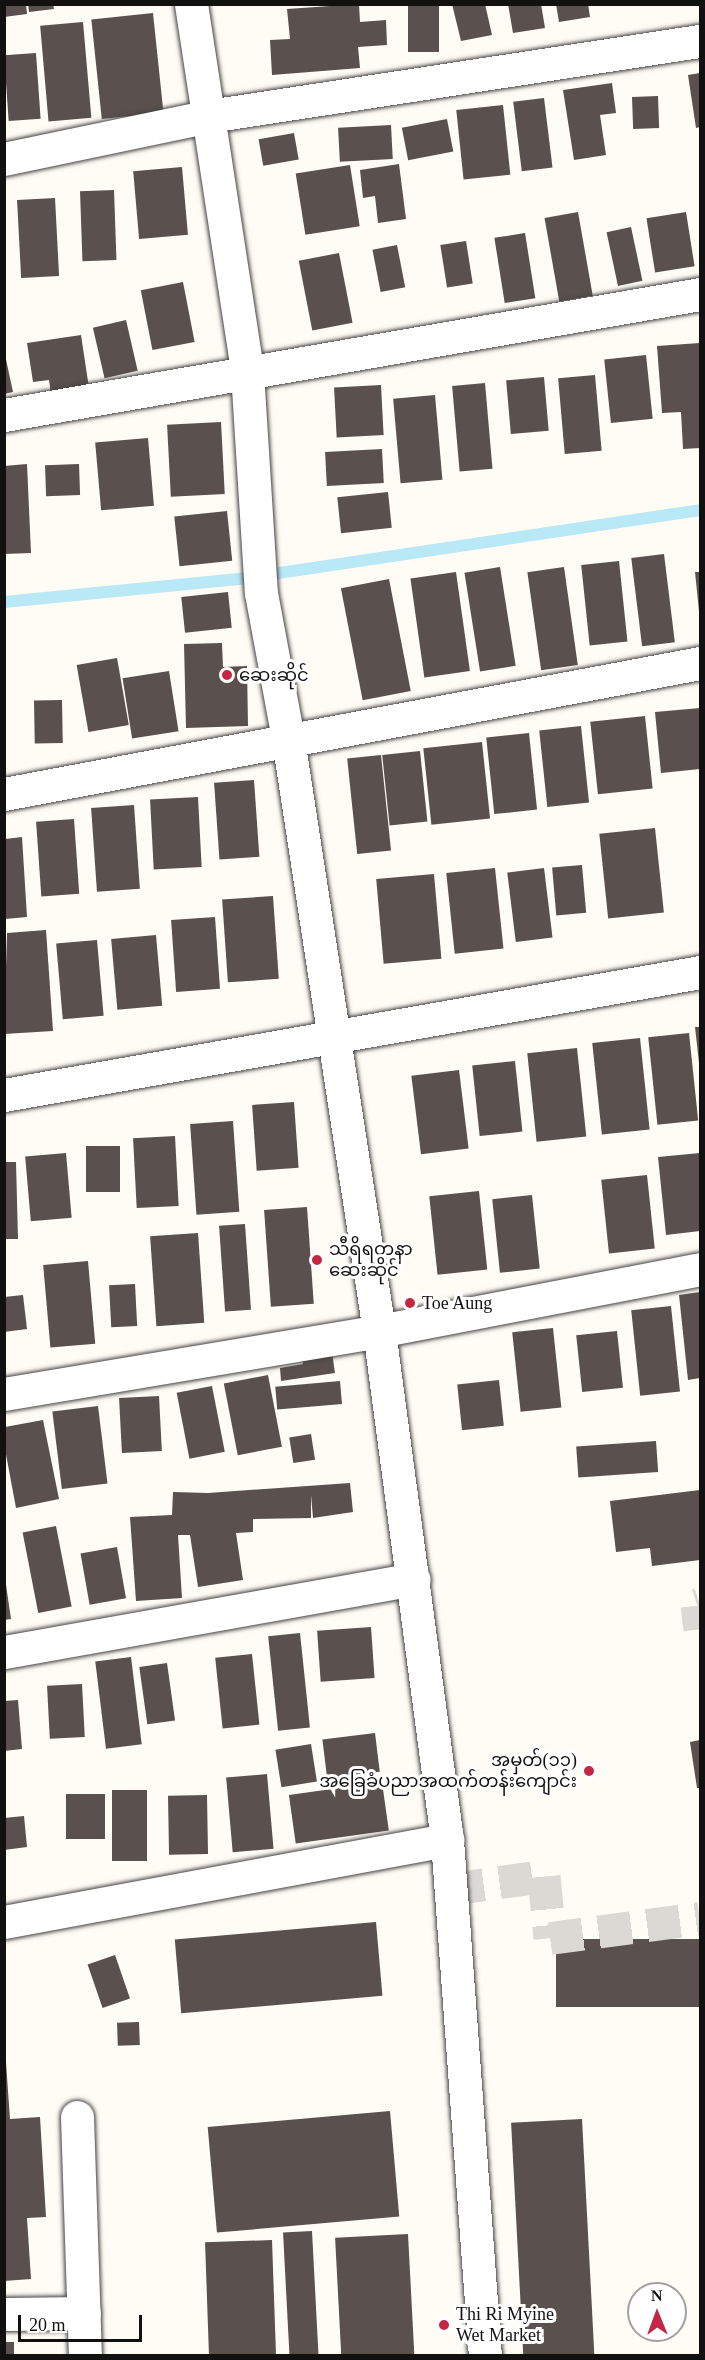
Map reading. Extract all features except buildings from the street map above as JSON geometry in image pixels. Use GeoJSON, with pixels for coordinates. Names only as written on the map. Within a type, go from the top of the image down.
{"type":"FeatureCollection","features":[{"type":"Feature","properties":{"kind":"street"},"geometry":{"type":"LineString","coordinates":[[191,4],[247,372],[261,593],[288,739],[379,1331],[414,1579],[447,1840],[485,2355]]}},
{"type":"Feature","properties":{"kind":"street"},"geometry":{"type":"LineString","coordinates":[[4,159],[209,116],[700,40]]}},
{"type":"Feature","properties":{"kind":"street"},"geometry":{"type":"LineString","coordinates":[[4,415],[700,294]]}},
{"type":"Feature","properties":{"kind":"street"},"geometry":{"type":"LineString","coordinates":[[4,794],[700,663]]}},
{"type":"Feature","properties":{"kind":"street"},"geometry":{"type":"LineString","coordinates":[[4,1095],[700,972]]}},
{"type":"Feature","properties":{"kind":"street"},"geometry":{"type":"LineString","coordinates":[[4,1394],[379,1331],[700,1269]]}},
{"type":"Feature","properties":{"kind":"street"},"geometry":{"type":"LineString","coordinates":[[4,1652],[414,1579]]}},
{"type":"Feature","properties":{"kind":"street"},"geometry":{"type":"LineString","coordinates":[[4,1922],[447,1840]]}},
{"type":"Feature","properties":{"kind":"street"},"geometry":{"type":"LineString","coordinates":[[77,2117],[85,2355]]}},
{"type":"Feature","properties":{"kind":"street"},"geometry":{"type":"LineString","coordinates":[[4,2314],[84,2313]]}},
{"type":"Feature","properties":{"kind":"waterway"},"geometry":{"type":"LineString","coordinates":[[4,602],[239,579],[700,510]]}},
{"type":"Feature","properties":{"kind":"tunnel"},"geometry":{"type":"LineString","coordinates":[[700,1604],[697,1605],[700,1629]]}},
{"type":"Feature","properties":{"kind":"tunnel"},"geometry":{"type":"LineString","coordinates":[[451,1889],[544,1876],[550,1938],[700,1918]]}},
{"type":"Feature","properties":{"kind":"place","name":"ဆေးဆိုင်"},"geometry":{"type":"Point","coordinates":[227,675]}},
{"type":"Feature","properties":{"kind":"place","name":"သီရိရတနာ ဆေးဆိုင်"},"geometry":{"type":"Point","coordinates":[317,1260]}},
{"type":"Feature","properties":{"kind":"place","name":"Toe Aung"},"geometry":{"type":"Point","coordinates":[410,1303]}},
{"type":"Feature","properties":{"kind":"place","name":"အမှတ်(၁၁) အခြေခံပညာအထက်တန်းကျောင်း"},"geometry":{"type":"Point","coordinates":[589,1771]}},
{"type":"Feature","properties":{"kind":"place","name":"Thi Ri Myine Wet Market"},"geometry":{"type":"Point","coordinates":[444,2325]}}]}
